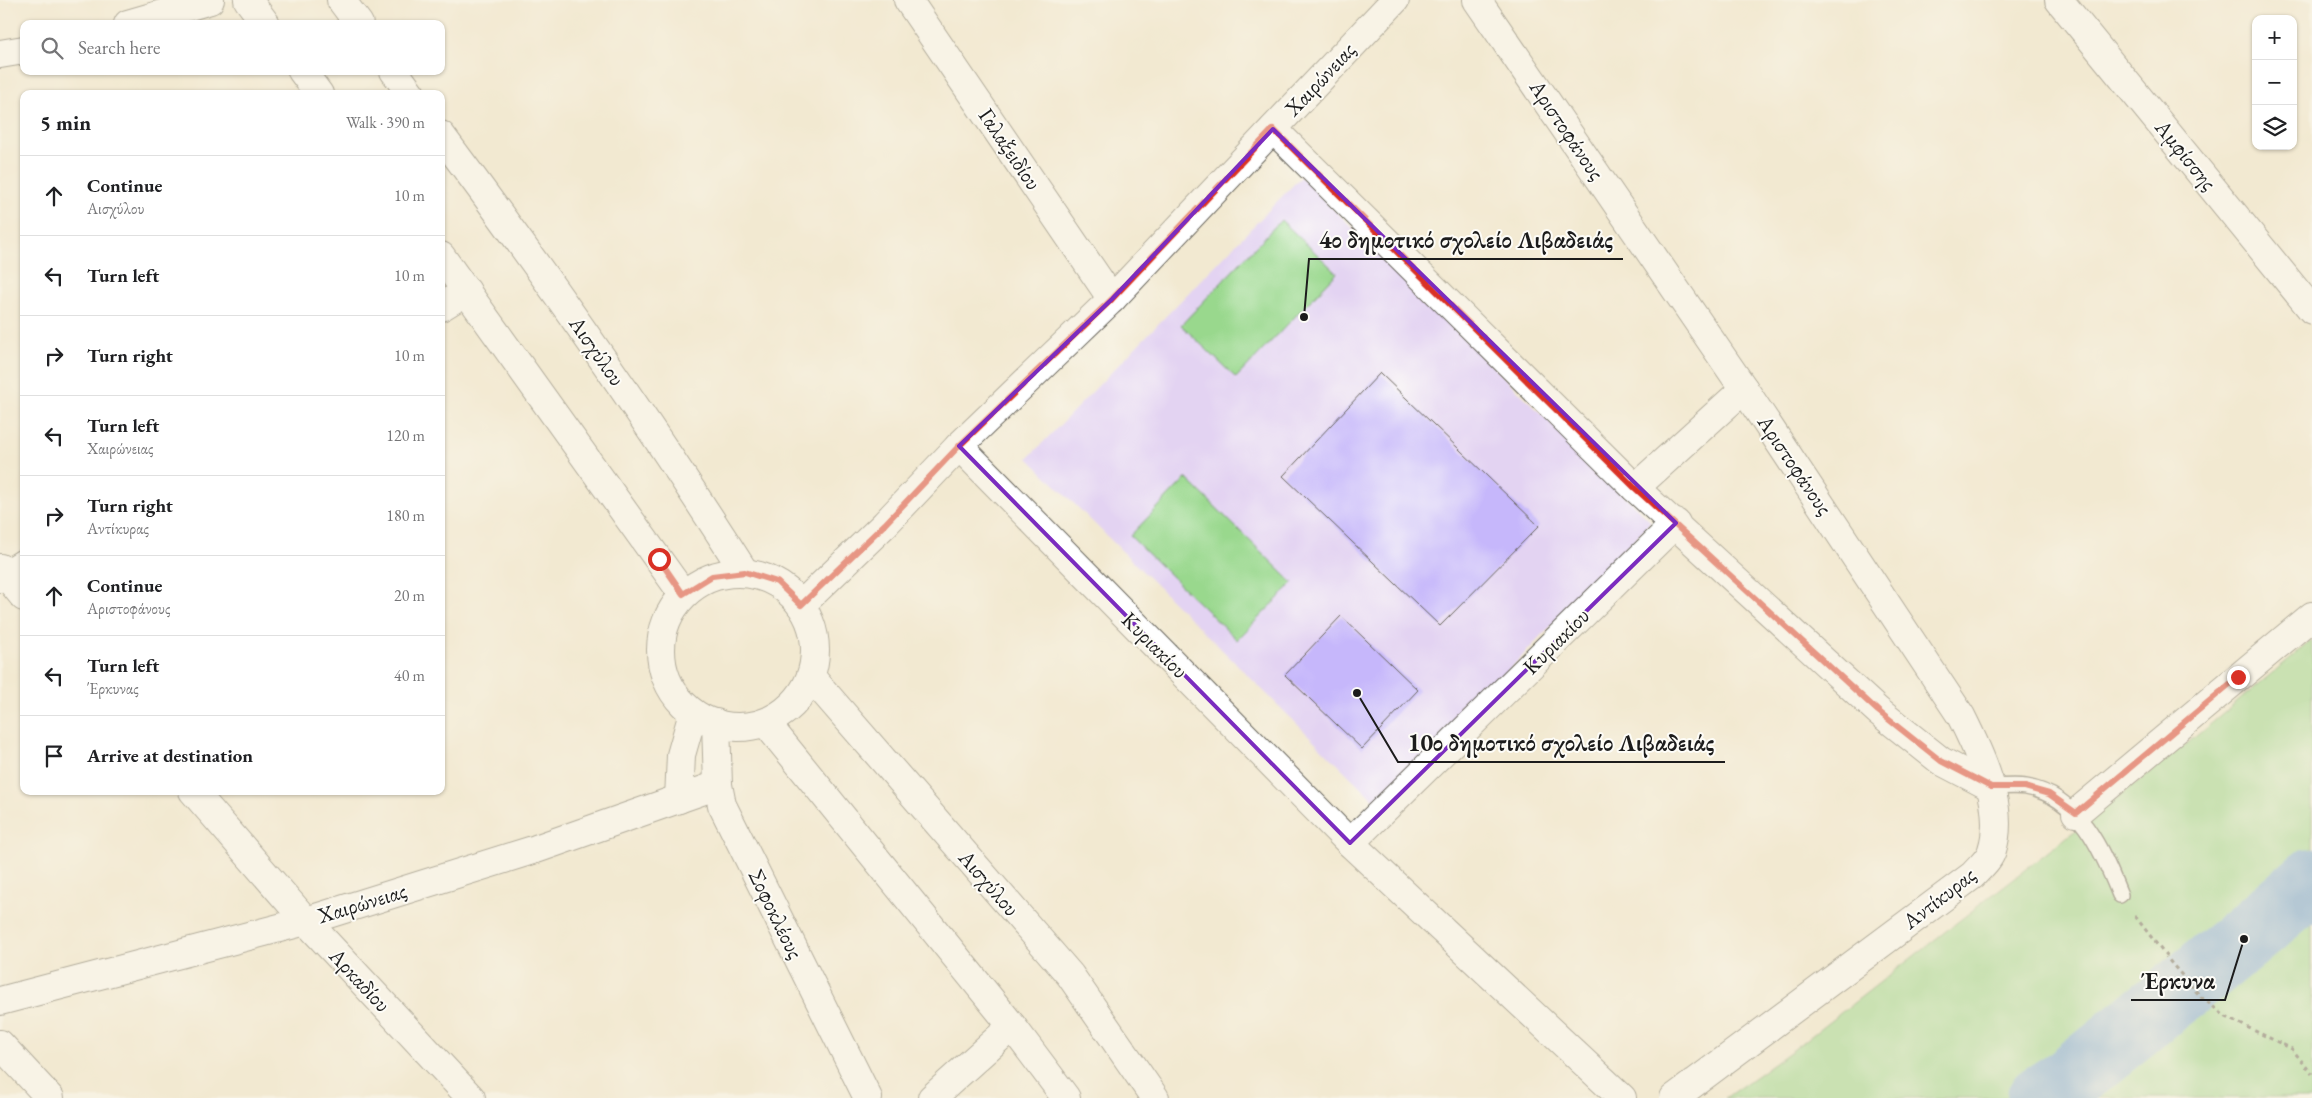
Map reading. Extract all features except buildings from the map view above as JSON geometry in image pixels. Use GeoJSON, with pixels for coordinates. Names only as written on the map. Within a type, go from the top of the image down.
{"type":"FeatureCollection","features":[{"type":"Feature","properties":{"kind":"street"},"geometry":{"type":"LineString","coordinates":[[142,20],[210,0]]}},
{"type":"Feature","properties":{"kind":"street"},"geometry":{"type":"LineString","coordinates":[[248,0],[263,20]]}},
{"type":"Feature","properties":{"kind":"street"},"geometry":{"type":"LineString","coordinates":[[341,0],[355,20]]}},
{"type":"Feature","properties":{"kind":"street","name":"Γαλαξειδίου"},"geometry":{"type":"LineString","coordinates":[[908,0],[1112,299]]}},
{"type":"Feature","properties":{"kind":"street","name":"Χαιρώνειας"},"geometry":{"type":"LineString","coordinates":[[801,605],[885,524],[959,446],[1112,299],[1395,0]]}},
{"type":"Feature","properties":{"kind":"street","name":"Αριστοφάνους"},"geometry":{"type":"LineString","coordinates":[[1477,0],[1744,389],[1961,716],[1977,749],[1991,787]]}},
{"type":"Feature","properties":{"kind":"street","name":"Αμφίσσης"},"geometry":{"type":"LineString","coordinates":[[2059,0],[2312,310]]}},
{"type":"Feature","properties":{"kind":"street"},"geometry":{"type":"LineString","coordinates":[[0,54],[20,51]]}},
{"type":"Feature","properties":{"kind":"street"},"geometry":{"type":"LineString","coordinates":[[305,75],[316,90]]}},
{"type":"Feature","properties":{"kind":"street"},"geometry":{"type":"LineString","coordinates":[[397,75],[408,90]]}},
{"type":"Feature","properties":{"kind":"street"},"geometry":{"type":"LineString","coordinates":[[1273,129],[1635,488],[1676,523],[1878,711],[1941,761],[1991,787]]}},
{"type":"Feature","properties":{"kind":"street","name":"Αισχύλου"},"geometry":{"type":"LineString","coordinates":[[445,140],[505,220],[678,467],[745,572]]}},
{"type":"Feature","properties":{"kind":"street"},"geometry":{"type":"LineString","coordinates":[[445,261],[683,594]]}},
{"type":"Feature","properties":{"kind":"street"},"geometry":{"type":"LineString","coordinates":[[445,305],[467,291]]}},
{"type":"Feature","properties":{"kind":"street"},"geometry":{"type":"LineString","coordinates":[[1635,488],[1744,389]]}},
{"type":"Feature","properties":{"kind":"street","name":"Κυριακίου"},"geometry":{"type":"LineString","coordinates":[[959,446],[1350,844],[1622,1098]]}},
{"type":"Feature","properties":{"kind":"street","name":"Κυριακίου"},"geometry":{"type":"LineString","coordinates":[[1350,844],[1676,523]]}},
{"type":"Feature","properties":{"kind":"street"},"geometry":{"type":"LineString","coordinates":[[7,571],[20,591]]}},
{"type":"Feature","properties":{"kind":"street"},"geometry":{"type":"LineString","coordinates":[[745,572],[777,582],[801,605],[812,627],[816,652],[811,677],[794,704],[766,723],[731,728],[704,718],[673,692],[660,659],[664,624],[683,594],[712,576],[745,572]]}},
{"type":"Feature","properties":{"kind":"street"},"geometry":{"type":"LineString","coordinates":[[2076,813],[2312,616]]}},
{"type":"Feature","properties":{"kind":"street","name":"Αισχύλου"},"geometry":{"type":"LineString","coordinates":[[811,677],[1070,975],[1155,1098]]}},
{"type":"Feature","properties":{"kind":"street"},"geometry":{"type":"LineString","coordinates":[[679,799],[681,754],[704,718]]}},
{"type":"Feature","properties":{"kind":"street","name":"Σοφοκλέους"},"geometry":{"type":"LineString","coordinates":[[704,718],[722,805],[868,1098]]}},
{"type":"Feature","properties":{"kind":"street"},"geometry":{"type":"LineString","coordinates":[[766,723],[1012,1026],[1066,1098]]}},
{"type":"Feature","properties":{"kind":"street","name":"Χαιρώνειας"},"geometry":{"type":"LineString","coordinates":[[0,1001],[306,921],[536,849],[718,785]]}},
{"type":"Feature","properties":{"kind":"street","name":"Αντίκυρας"},"geometry":{"type":"LineString","coordinates":[[1674,1098],[1973,875],[1992,852],[1996,823],[1991,787]]}},
{"type":"Feature","properties":{"kind":"street","name":"Αρκαδίου"},"geometry":{"type":"LineString","coordinates":[[196,795],[306,921],[471,1098]]}},
{"type":"Feature","properties":{"kind":"street"},"geometry":{"type":"LineString","coordinates":[[932,1098],[1012,1026]]}},
{"type":"Feature","properties":{"kind":"street"},"geometry":{"type":"LineString","coordinates":[[0,1044],[50,1098]]}},
{"type":"Feature","properties":{"kind":"lane"},"geometry":{"type":"LineString","coordinates":[[1991,787],[2025,787],[2049,794],[2076,813],[2105,858],[2120,895]]}},
{"type":"Feature","properties":{"kind":"path"},"geometry":{"type":"LineString","coordinates":[[2152,940],[2201,996],[2226,1017],[2292,1049],[2312,1074]]}},
{"type":"Feature","properties":{"kind":"highlighted area"},"geometry":{"type":"Polygon","coordinates":[[[1273,129],[1676,523],[1350,843],[959,446],[1112,299],[1273,129]]]}},
{"type":"Feature","properties":{"kind":"shaded area"},"geometry":{"type":"Polygon","coordinates":[[[1301,177],[1651,522],[1379,805],[1028,458],[1301,177]]]}},
{"type":"Feature","properties":{"kind":"green space"},"geometry":{"type":"Polygon","coordinates":[[[1281,220],[1337,273],[1236,378],[1181,325],[1281,220]]]}},
{"type":"Feature","properties":{"kind":"green space"},"geometry":{"type":"Polygon","coordinates":[[[1186,478],[1293,583],[1237,640],[1130,536],[1186,478]]]}},
{"type":"Feature","properties":{"kind":"green space"},"geometry":{"type":"Polygon","coordinates":[[[2312,640],[2312,1098],[1725,1098],[1793,1050],[2189,742],[2312,640]]]}},
{"type":"Feature","properties":{"kind":"waterway"},"geometry":{"type":"LineString","coordinates":[[2040,1098],[2067,1081],[2244,939],[2312,881]]}},
{"type":"Feature","properties":{"kind":"place","name":"4ο δημοτικό σχολείο Λιβαδειάς"},"geometry":{"type":"Point","coordinates":[1304,317]}},
{"type":"Feature","properties":{"kind":"place","name":"10ο δημοτικό σχολείο Λιβαδειάς"},"geometry":{"type":"Point","coordinates":[1357,693]}},
{"type":"Feature","properties":{"kind":"place","name":"Έρκυνα"},"geometry":{"type":"Point","coordinates":[2244,939]}},
{"type":"Feature","properties":{"kind":"route"},"geometry":{"type":"LineString","coordinates":[[659,559],[683,594],[712,576],[745,572],[777,582],[801,605],[885,524],[959,446],[1112,299],[1273,129],[1635,488],[1676,523],[1878,711],[1941,761],[1991,787],[2025,787],[2049,794],[2076,813],[2238,677]]}}]}
